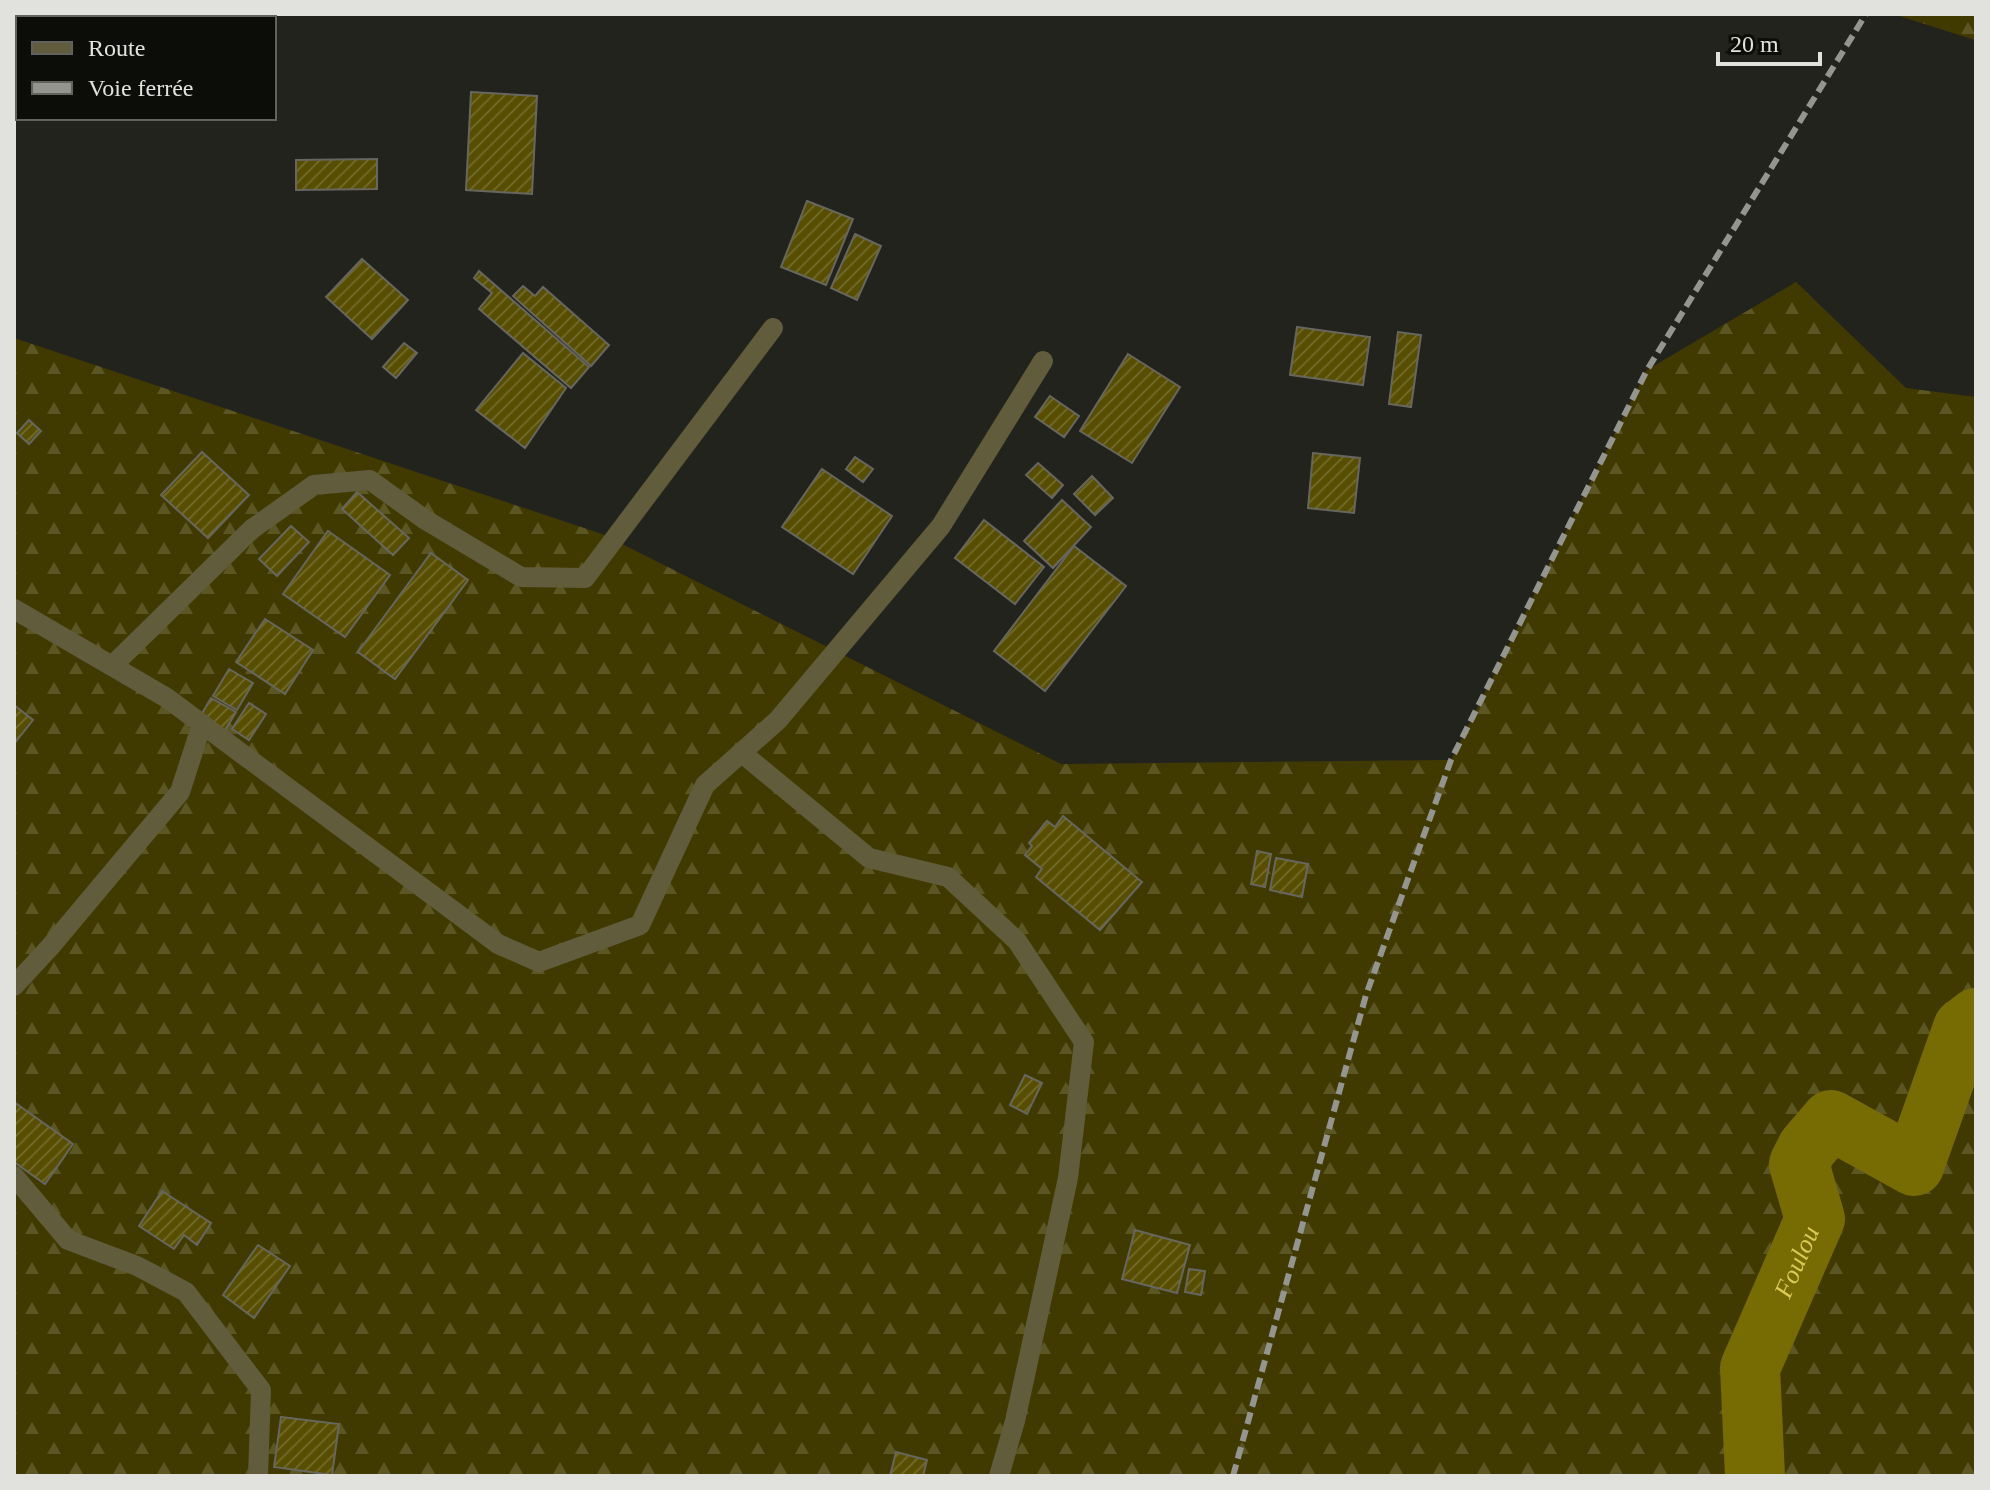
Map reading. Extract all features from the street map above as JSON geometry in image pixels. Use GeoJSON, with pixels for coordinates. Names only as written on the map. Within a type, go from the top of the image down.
{"type":"FeatureCollection","features":[{"type":"Feature","properties":{"kind":"street"},"geometry":{"type":"LineString","coordinates":[[112,666],[252,529],[314,485],[370,480],[424,519],[521,577],[585,578],[773,328]]}},
{"type":"Feature","properties":{"kind":"street"},"geometry":{"type":"LineString","coordinates":[[14,609],[167,698],[498,944],[539,962],[640,925],[705,785],[778,720],[941,526],[1043,361]]}},
{"type":"Feature","properties":{"kind":"street"},"geometry":{"type":"LineString","coordinates":[[14,986],[180,792],[202,724]]}},
{"type":"Feature","properties":{"kind":"street"},"geometry":{"type":"LineString","coordinates":[[742,753],[869,858],[948,877],[1017,941],[1084,1042],[1068,1178],[1015,1421],[999,1476]]}},
{"type":"Feature","properties":{"kind":"street"},"geometry":{"type":"LineString","coordinates":[[14,1176],[68,1240],[137,1266],[186,1292],[261,1390],[258,1476]]}},
{"type":"Feature","properties":{"kind":"green space"},"geometry":{"type":"Polygon","coordinates":[[[1893,14],[1976,14],[1976,69],[1975,40],[1893,14]]]}},
{"type":"Feature","properties":{"kind":"green space"},"geometry":{"type":"Polygon","coordinates":[[[1796,282],[1906,388],[1976,397],[1976,1476],[14,1476],[14,338],[602,534],[1061,764],[1451,760],[1647,370],[1796,282]]]}},
{"type":"Feature","properties":{"kind":"building"},"geometry":{"type":"Polygon","coordinates":[[[471,92],[537,96],[532,194],[466,190],[471,92]]]}},
{"type":"Feature","properties":{"kind":"building"},"geometry":{"type":"Polygon","coordinates":[[[377,159],[377,189],[296,190],[296,160],[377,159]]]}},
{"type":"Feature","properties":{"kind":"building"},"geometry":{"type":"Polygon","coordinates":[[[807,201],[853,219],[826,285],[781,267],[807,201]]]}},
{"type":"Feature","properties":{"kind":"building"},"geometry":{"type":"Polygon","coordinates":[[[855,234],[881,246],[857,300],[831,288],[855,234]]]}},
{"type":"Feature","properties":{"kind":"building"},"geometry":{"type":"Polygon","coordinates":[[[362,259],[408,300],[372,339],[326,297],[362,259]]]}},
{"type":"Feature","properties":{"kind":"building"},"geometry":{"type":"Polygon","coordinates":[[[479,271],[589,367],[571,388],[479,309],[492,293],[474,278],[479,271]]]}},
{"type":"Feature","properties":{"kind":"building"},"geometry":{"type":"Polygon","coordinates":[[[523,286],[535,296],[543,287],[609,345],[591,366],[513,296],[523,286]]]}},
{"type":"Feature","properties":{"kind":"building"},"geometry":{"type":"Polygon","coordinates":[[[1297,327],[1370,337],[1363,385],[1290,375],[1297,327]]]}},
{"type":"Feature","properties":{"kind":"building"},"geometry":{"type":"Polygon","coordinates":[[[1398,332],[1421,335],[1411,407],[1389,404],[1398,332]]]}},
{"type":"Feature","properties":{"kind":"building"},"geometry":{"type":"Polygon","coordinates":[[[404,343],[417,353],[396,378],[383,367],[404,343]]]}},
{"type":"Feature","properties":{"kind":"building"},"geometry":{"type":"Polygon","coordinates":[[[523,353],[566,388],[525,448],[476,410],[523,353]]]}},
{"type":"Feature","properties":{"kind":"building"},"geometry":{"type":"Polygon","coordinates":[[[1128,354],[1180,387],[1132,463],[1080,431],[1128,354]]]}},
{"type":"Feature","properties":{"kind":"building"},"geometry":{"type":"Polygon","coordinates":[[[1050,396],[1079,416],[1064,437],[1035,417],[1050,396]]]}},
{"type":"Feature","properties":{"kind":"building"},"geometry":{"type":"Polygon","coordinates":[[[29,420],[41,431],[29,444],[17,433],[29,420]]]}},
{"type":"Feature","properties":{"kind":"building"},"geometry":{"type":"Polygon","coordinates":[[[202,452],[249,495],[208,538],[161,495],[202,452]]]}},
{"type":"Feature","properties":{"kind":"building"},"geometry":{"type":"Polygon","coordinates":[[[1313,453],[1360,458],[1354,513],[1308,508],[1313,453]]]}},
{"type":"Feature","properties":{"kind":"building"},"geometry":{"type":"Polygon","coordinates":[[[855,457],[873,469],[863,482],[846,469],[855,457]]]}},
{"type":"Feature","properties":{"kind":"building"},"geometry":{"type":"Polygon","coordinates":[[[1038,463],[1063,485],[1052,498],[1026,475],[1038,463]]]}},
{"type":"Feature","properties":{"kind":"building"},"geometry":{"type":"Polygon","coordinates":[[[822,469],[892,516],[853,574],[782,527],[822,469]]]}},
{"type":"Feature","properties":{"kind":"building"},"geometry":{"type":"Polygon","coordinates":[[[1092,476],[1113,498],[1095,515],[1074,494],[1092,476]]]}},
{"type":"Feature","properties":{"kind":"building"},"geometry":{"type":"Polygon","coordinates":[[[357,492],[409,538],[393,555],[342,509],[357,492]]]}},
{"type":"Feature","properties":{"kind":"building"},"geometry":{"type":"Polygon","coordinates":[[[1062,500],[1091,527],[1053,568],[1024,541],[1062,500]]]}},
{"type":"Feature","properties":{"kind":"building"},"geometry":{"type":"Polygon","coordinates":[[[984,520],[1044,567],[1015,604],[955,558],[984,520]]]}},
{"type":"Feature","properties":{"kind":"building"},"geometry":{"type":"Polygon","coordinates":[[[291,526],[309,542],[277,576],[259,559],[291,526]]]}},
{"type":"Feature","properties":{"kind":"building"},"geometry":{"type":"Polygon","coordinates":[[[328,531],[390,575],[345,637],[283,594],[328,531]]]}},
{"type":"Feature","properties":{"kind":"building"},"geometry":{"type":"Polygon","coordinates":[[[1074,546],[1126,586],[1045,691],[994,651],[1074,546]]]}},
{"type":"Feature","properties":{"kind":"building"},"geometry":{"type":"Polygon","coordinates":[[[431,553],[468,580],[395,679],[358,652],[431,553]]]}},
{"type":"Feature","properties":{"kind":"building"},"geometry":{"type":"Polygon","coordinates":[[[265,619],[313,650],[285,694],[236,662],[265,619]]]}},
{"type":"Feature","properties":{"kind":"building"},"geometry":{"type":"Polygon","coordinates":[[[229,669],[253,683],[237,710],[213,696],[229,669]]]}},
{"type":"Feature","properties":{"kind":"building"},"geometry":{"type":"Polygon","coordinates":[[[211,698],[236,712],[224,732],[200,717],[211,698]]]}},
{"type":"Feature","properties":{"kind":"building"},"geometry":{"type":"Polygon","coordinates":[[[249,703],[266,714],[249,740],[232,729],[249,703]]]}},
{"type":"Feature","properties":{"kind":"building"},"geometry":{"type":"Polygon","coordinates":[[[14,705],[33,720],[14,744],[14,705]]]}},
{"type":"Feature","properties":{"kind":"building"},"geometry":{"type":"Polygon","coordinates":[[[1063,816],[1142,882],[1100,930],[1036,877],[1042,869],[1025,855],[1032,846],[1029,843],[1047,821],[1055,827],[1063,816]]]}},
{"type":"Feature","properties":{"kind":"building"},"geometry":{"type":"Polygon","coordinates":[[[1257,851],[1271,854],[1265,887],[1251,884],[1257,851]]]}},
{"type":"Feature","properties":{"kind":"building"},"geometry":{"type":"Polygon","coordinates":[[[1276,858],[1308,864],[1302,897],[1270,890],[1276,858]]]}},
{"type":"Feature","properties":{"kind":"building"},"geometry":{"type":"Polygon","coordinates":[[[1025,1075],[1042,1083],[1027,1114],[1010,1105],[1025,1075]]]}},
{"type":"Feature","properties":{"kind":"building"},"geometry":{"type":"Polygon","coordinates":[[[14,1102],[73,1144],[45,1184],[14,1162],[14,1102]]]}},
{"type":"Feature","properties":{"kind":"building"},"geometry":{"type":"Polygon","coordinates":[[[162,1191],[211,1223],[197,1245],[184,1235],[174,1249],[139,1226],[162,1191]]]}},
{"type":"Feature","properties":{"kind":"building"},"geometry":{"type":"Polygon","coordinates":[[[1135,1230],[1190,1245],[1177,1293],[1122,1279],[1135,1230]]]}},
{"type":"Feature","properties":{"kind":"building"},"geometry":{"type":"Polygon","coordinates":[[[258,1245],[290,1266],[254,1318],[223,1295],[258,1245]]]}},
{"type":"Feature","properties":{"kind":"building"},"geometry":{"type":"Polygon","coordinates":[[[1189,1269],[1205,1271],[1201,1295],[1185,1292],[1189,1269]]]}},
{"type":"Feature","properties":{"kind":"building"},"geometry":{"type":"Polygon","coordinates":[[[281,1417],[339,1424],[332,1475],[274,1467],[281,1417]]]}},
{"type":"Feature","properties":{"kind":"building"},"geometry":{"type":"Polygon","coordinates":[[[896,1452],[927,1460],[923,1476],[890,1476],[896,1452]]]}},
{"type":"Feature","properties":{"kind":"waterway","name":"Foulou"},"geometry":{"type":"LineString","coordinates":[[1755,1476],[1750,1368],[1815,1219],[1799,1164],[1807,1148],[1831,1120],[1914,1166],[1963,1028],[1976,1018]]}},
{"type":"Feature","properties":{"kind":"railway"},"geometry":{"type":"LineString","coordinates":[[1233,1476],[1366,995],[1451,760],[1647,370],[1866,14]]}}]}
